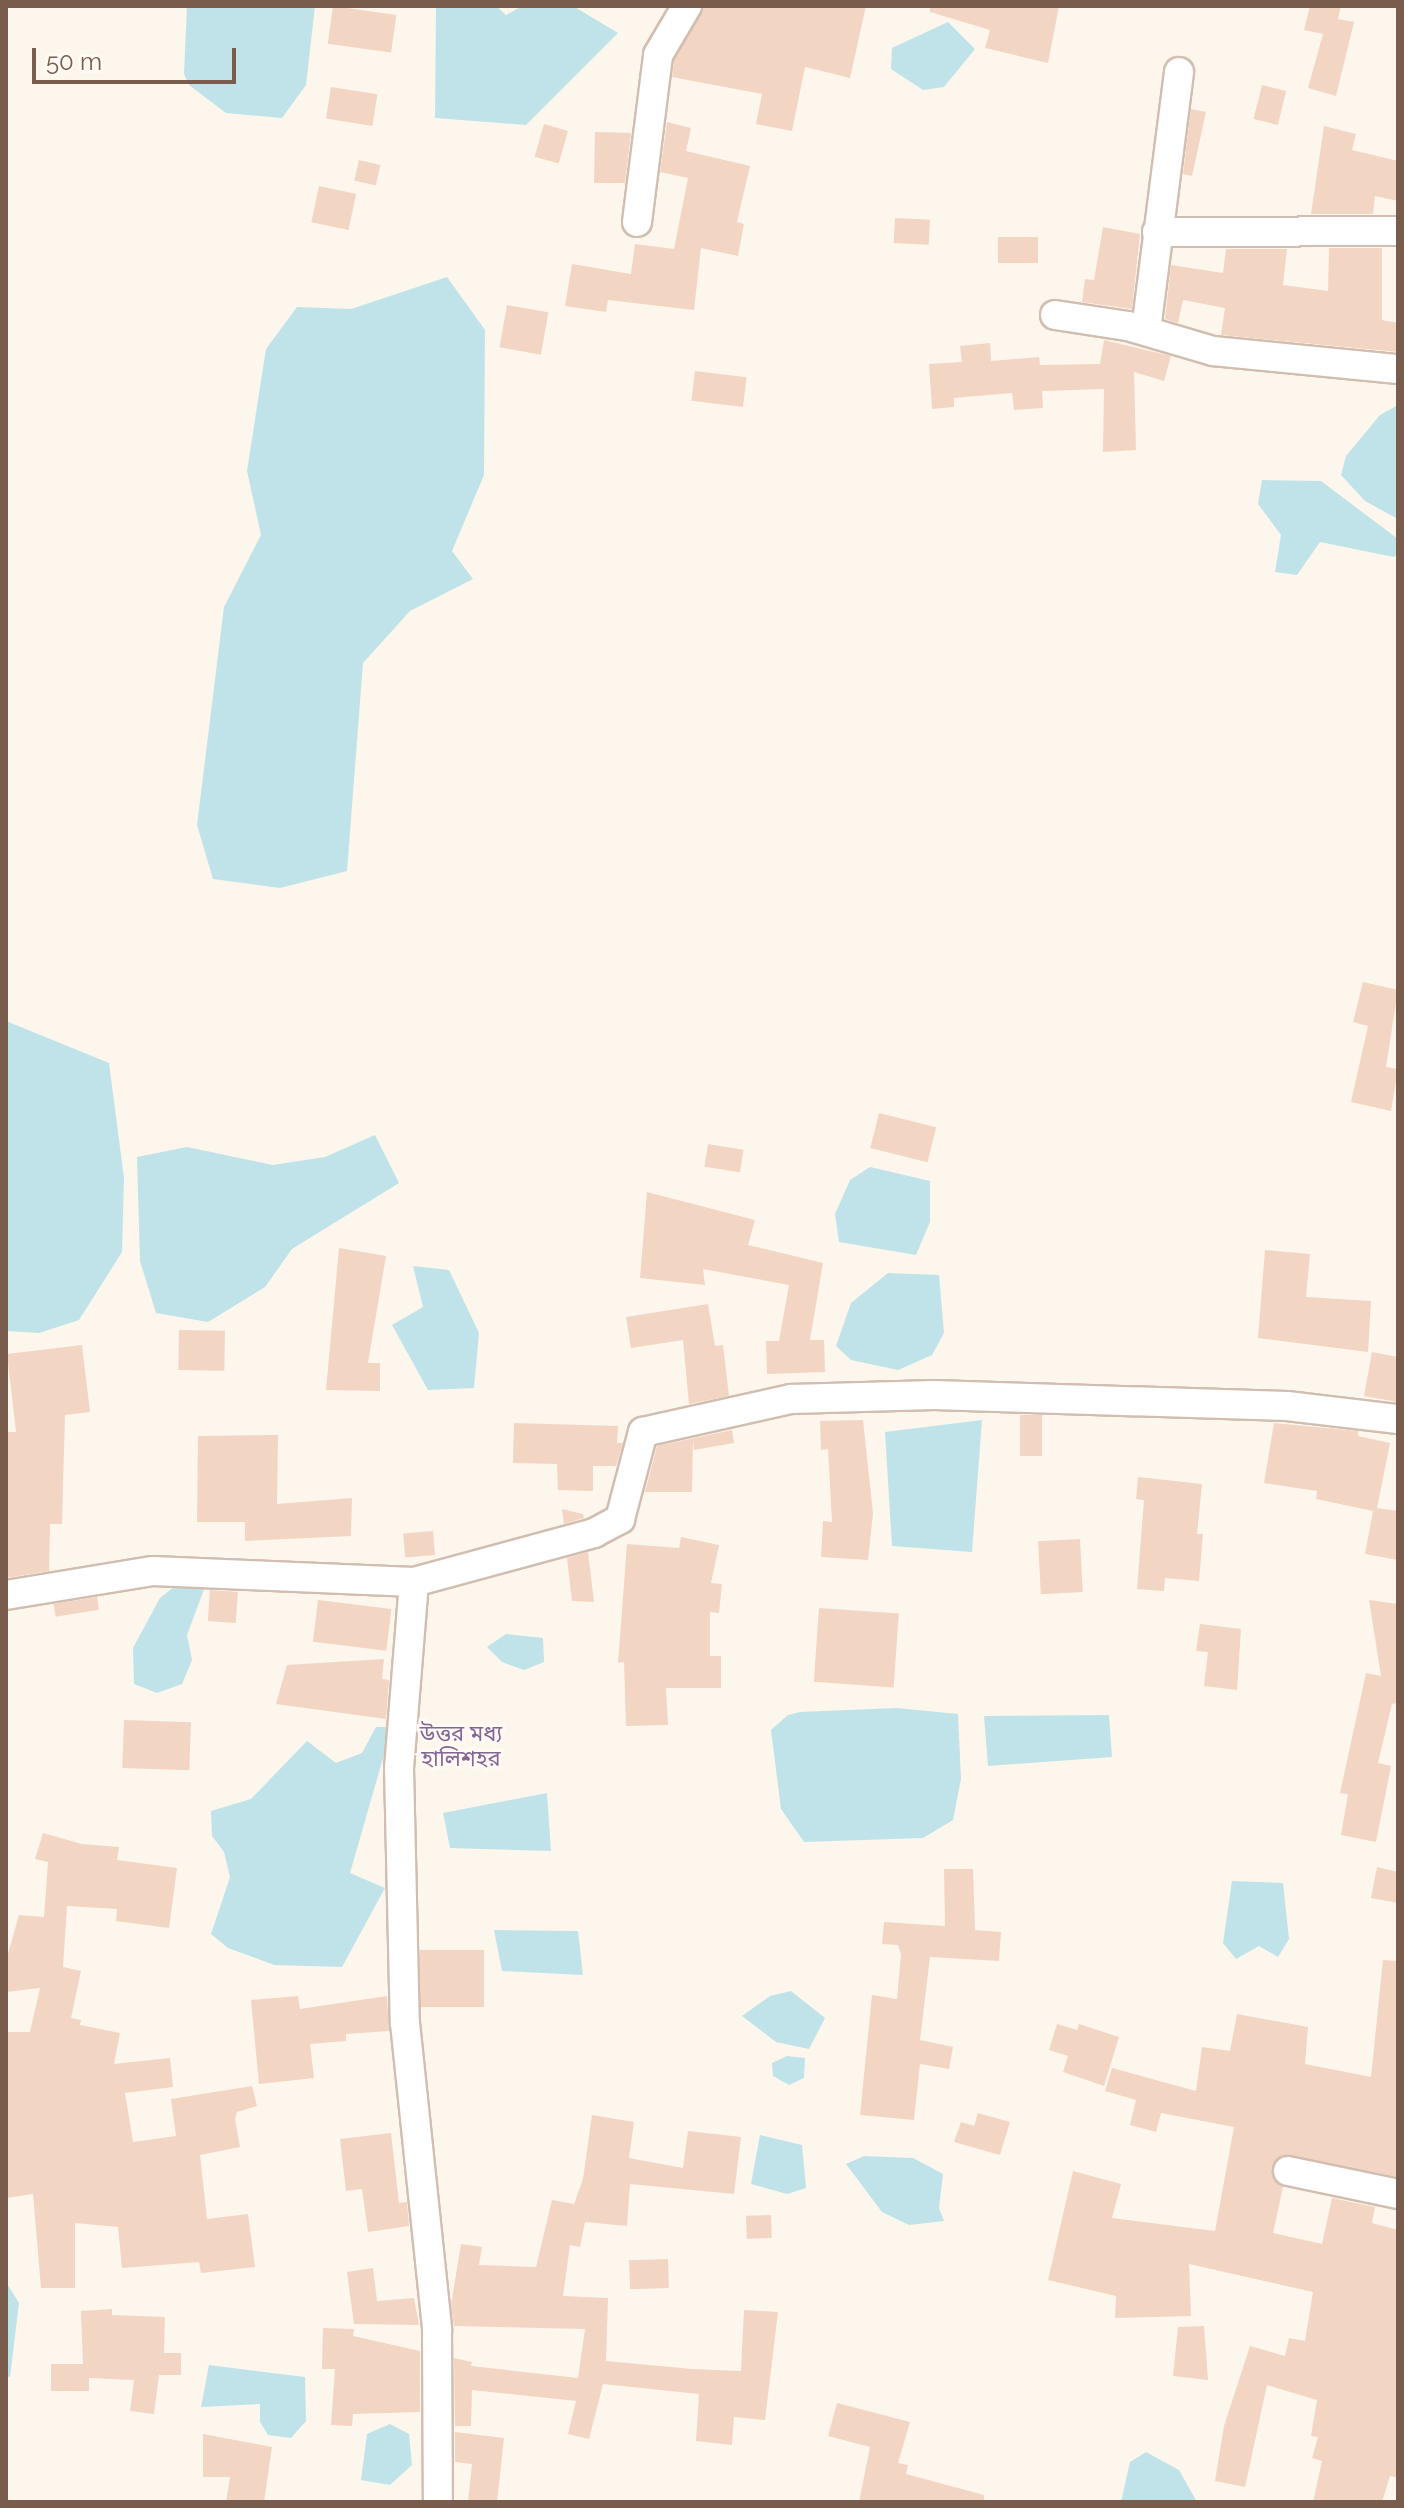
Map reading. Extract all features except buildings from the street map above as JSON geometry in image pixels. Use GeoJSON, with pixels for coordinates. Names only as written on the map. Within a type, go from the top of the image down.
{"type":"FeatureCollection","features":[{"type":"Feature","properties":{"kind":"street"},"geometry":{"type":"LineString","coordinates":[[637,222],[658,55],[687,6]]}},
{"type":"Feature","properties":{"kind":"street"},"geometry":{"type":"LineString","coordinates":[[1146,330],[1179,72]]}},
{"type":"Feature","properties":{"kind":"street"},"geometry":{"type":"LineString","coordinates":[[1157,232],[1398,231]]}},
{"type":"Feature","properties":{"kind":"street"},"geometry":{"type":"LineString","coordinates":[[1055,315],[1146,330],[1213,351],[1259,359],[1398,369]]}},
{"type":"Feature","properties":{"kind":"street"},"geometry":{"type":"LineString","coordinates":[[6,1595],[153,1571],[414,1582],[594,1533],[620,1519],[643,1432],[791,1399],[934,1395],[1272,1406],[1398,1419]]}},
{"type":"Feature","properties":{"kind":"street"},"geometry":{"type":"LineString","coordinates":[[414,1582],[399,1768],[405,2023],[437,2330],[438,2502]]}},
{"type":"Feature","properties":{"kind":"street"},"geometry":{"type":"LineString","coordinates":[[1288,2171],[1398,2194]]}},
{"type":"Feature","properties":{"kind":"water"},"geometry":{"type":"Polygon","coordinates":[[[187,6],[315,6],[306,85],[282,118],[226,113],[189,85],[184,74],[187,6]]]}},
{"type":"Feature","properties":{"kind":"water"},"geometry":{"type":"Polygon","coordinates":[[[436,6],[496,6],[506,15],[522,6],[573,6],[618,33],[526,125],[435,118],[436,6]]]}},
{"type":"Feature","properties":{"kind":"water"},"geometry":{"type":"Polygon","coordinates":[[[948,22],[975,49],[944,87],[923,90],[891,69],[892,48],[948,22]]]}},
{"type":"Feature","properties":{"kind":"water"},"geometry":{"type":"Polygon","coordinates":[[[447,277],[485,330],[484,475],[452,551],[473,579],[410,611],[363,663],[347,871],[280,888],[213,879],[197,825],[224,607],[261,535],[247,471],[266,349],[297,307],[351,309],[447,277]]]}},
{"type":"Feature","properties":{"kind":"water"},"geometry":{"type":"Polygon","coordinates":[[[1398,405],[1396,518],[1365,501],[1341,475],[1346,456],[1380,415],[1398,405]]]}},
{"type":"Feature","properties":{"kind":"water"},"geometry":{"type":"Polygon","coordinates":[[[1262,480],[1321,481],[1398,539],[1398,553],[1394,557],[1320,542],[1297,575],[1275,572],[1281,535],[1258,504],[1262,480]]]}},
{"type":"Feature","properties":{"kind":"water"},"geometry":{"type":"Polygon","coordinates":[[[6,1021],[109,1063],[124,1178],[122,1252],[79,1320],[39,1333],[6,1331],[6,1021]]]}},
{"type":"Feature","properties":{"kind":"water"},"geometry":{"type":"Polygon","coordinates":[[[375,1135],[399,1183],[292,1249],[265,1287],[208,1322],[156,1313],[140,1261],[137,1157],[187,1147],[273,1165],[325,1157],[375,1135]]]}},
{"type":"Feature","properties":{"kind":"water"},"geometry":{"type":"Polygon","coordinates":[[[870,1167],[930,1181],[930,1222],[916,1255],[839,1242],[835,1214],[850,1180],[870,1167]]]}},
{"type":"Feature","properties":{"kind":"water"},"geometry":{"type":"Polygon","coordinates":[[[413,1266],[449,1270],[479,1333],[474,1388],[428,1390],[392,1325],[423,1307],[413,1266]]]}},
{"type":"Feature","properties":{"kind":"water"},"geometry":{"type":"Polygon","coordinates":[[[888,1273],[939,1275],[944,1333],[932,1355],[898,1370],[851,1360],[836,1346],[851,1303],[888,1273]]]}},
{"type":"Feature","properties":{"kind":"water"},"geometry":{"type":"Polygon","coordinates":[[[982,1420],[972,1552],[892,1546],[885,1432],[982,1420]]]}},
{"type":"Feature","properties":{"kind":"water"},"geometry":{"type":"Polygon","coordinates":[[[209,1576],[187,1635],[192,1660],[182,1684],[157,1693],[134,1684],[133,1648],[160,1598],[184,1579],[209,1576]]]}},
{"type":"Feature","properties":{"kind":"water"},"geometry":{"type":"Polygon","coordinates":[[[506,1634],[543,1638],[544,1662],[524,1670],[502,1662],[487,1647],[506,1634]]]}},
{"type":"Feature","properties":{"kind":"water"},"geometry":{"type":"Polygon","coordinates":[[[896,1708],[958,1714],[961,1779],[953,1820],[923,1838],[804,1842],[781,1809],[771,1730],[788,1715],[800,1712],[896,1708]]]}},
{"type":"Feature","properties":{"kind":"water"},"geometry":{"type":"Polygon","coordinates":[[[1109,1715],[1112,1757],[988,1766],[984,1716],[1109,1715]]]}},
{"type":"Feature","properties":{"kind":"water"},"geometry":{"type":"Polygon","coordinates":[[[376,1727],[392,1727],[350,1873],[385,1888],[342,1967],[274,1965],[228,1948],[211,1934],[230,1877],[224,1852],[212,1836],[211,1811],[251,1799],[307,1741],[336,1763],[362,1753],[376,1727]]]}},
{"type":"Feature","properties":{"kind":"water"},"geometry":{"type":"Polygon","coordinates":[[[547,1793],[551,1851],[450,1848],[443,1813],[547,1793]]]}},
{"type":"Feature","properties":{"kind":"water"},"geometry":{"type":"Polygon","coordinates":[[[1232,1881],[1283,1883],[1289,1939],[1278,1957],[1259,1946],[1236,1959],[1223,1943],[1232,1881]]]}},
{"type":"Feature","properties":{"kind":"water"},"geometry":{"type":"Polygon","coordinates":[[[494,1930],[578,1931],[583,1975],[502,1971],[494,1930]]]}},
{"type":"Feature","properties":{"kind":"water"},"geometry":{"type":"Polygon","coordinates":[[[791,1991],[825,2018],[809,2049],[776,2042],[742,2016],[770,1996],[791,1991]]]}},
{"type":"Feature","properties":{"kind":"water"},"geometry":{"type":"Polygon","coordinates":[[[787,2056],[805,2058],[804,2078],[789,2085],[773,2076],[772,2063],[787,2056]]]}},
{"type":"Feature","properties":{"kind":"water"},"geometry":{"type":"Polygon","coordinates":[[[760,2135],[802,2145],[806,2188],[787,2194],[751,2184],[760,2135]]]}},
{"type":"Feature","properties":{"kind":"water"},"geometry":{"type":"Polygon","coordinates":[[[864,2156],[913,2158],[943,2174],[939,2208],[944,2221],[909,2225],[882,2212],[846,2164],[864,2156]]]}},
{"type":"Feature","properties":{"kind":"water"},"geometry":{"type":"Polygon","coordinates":[[[6,2282],[19,2303],[10,2377],[6,2376],[6,2282]]]}},
{"type":"Feature","properties":{"kind":"water"},"geometry":{"type":"Polygon","coordinates":[[[209,2365],[305,2377],[306,2421],[291,2438],[268,2435],[260,2422],[260,2404],[201,2407],[209,2365]]]}},
{"type":"Feature","properties":{"kind":"water"},"geometry":{"type":"Polygon","coordinates":[[[390,2424],[409,2434],[412,2465],[390,2485],[361,2480],[367,2434],[390,2424]]]}},
{"type":"Feature","properties":{"kind":"water"},"geometry":{"type":"Polygon","coordinates":[[[1146,2452],[1179,2470],[1197,2502],[1121,2502],[1130,2462],[1146,2452]]]}},
{"type":"Feature","properties":{"kind":"district","name":"উত্তর মধ্য হালিশহর"},"geometry":{"type":"Point","coordinates":[461,1746]}}]}
